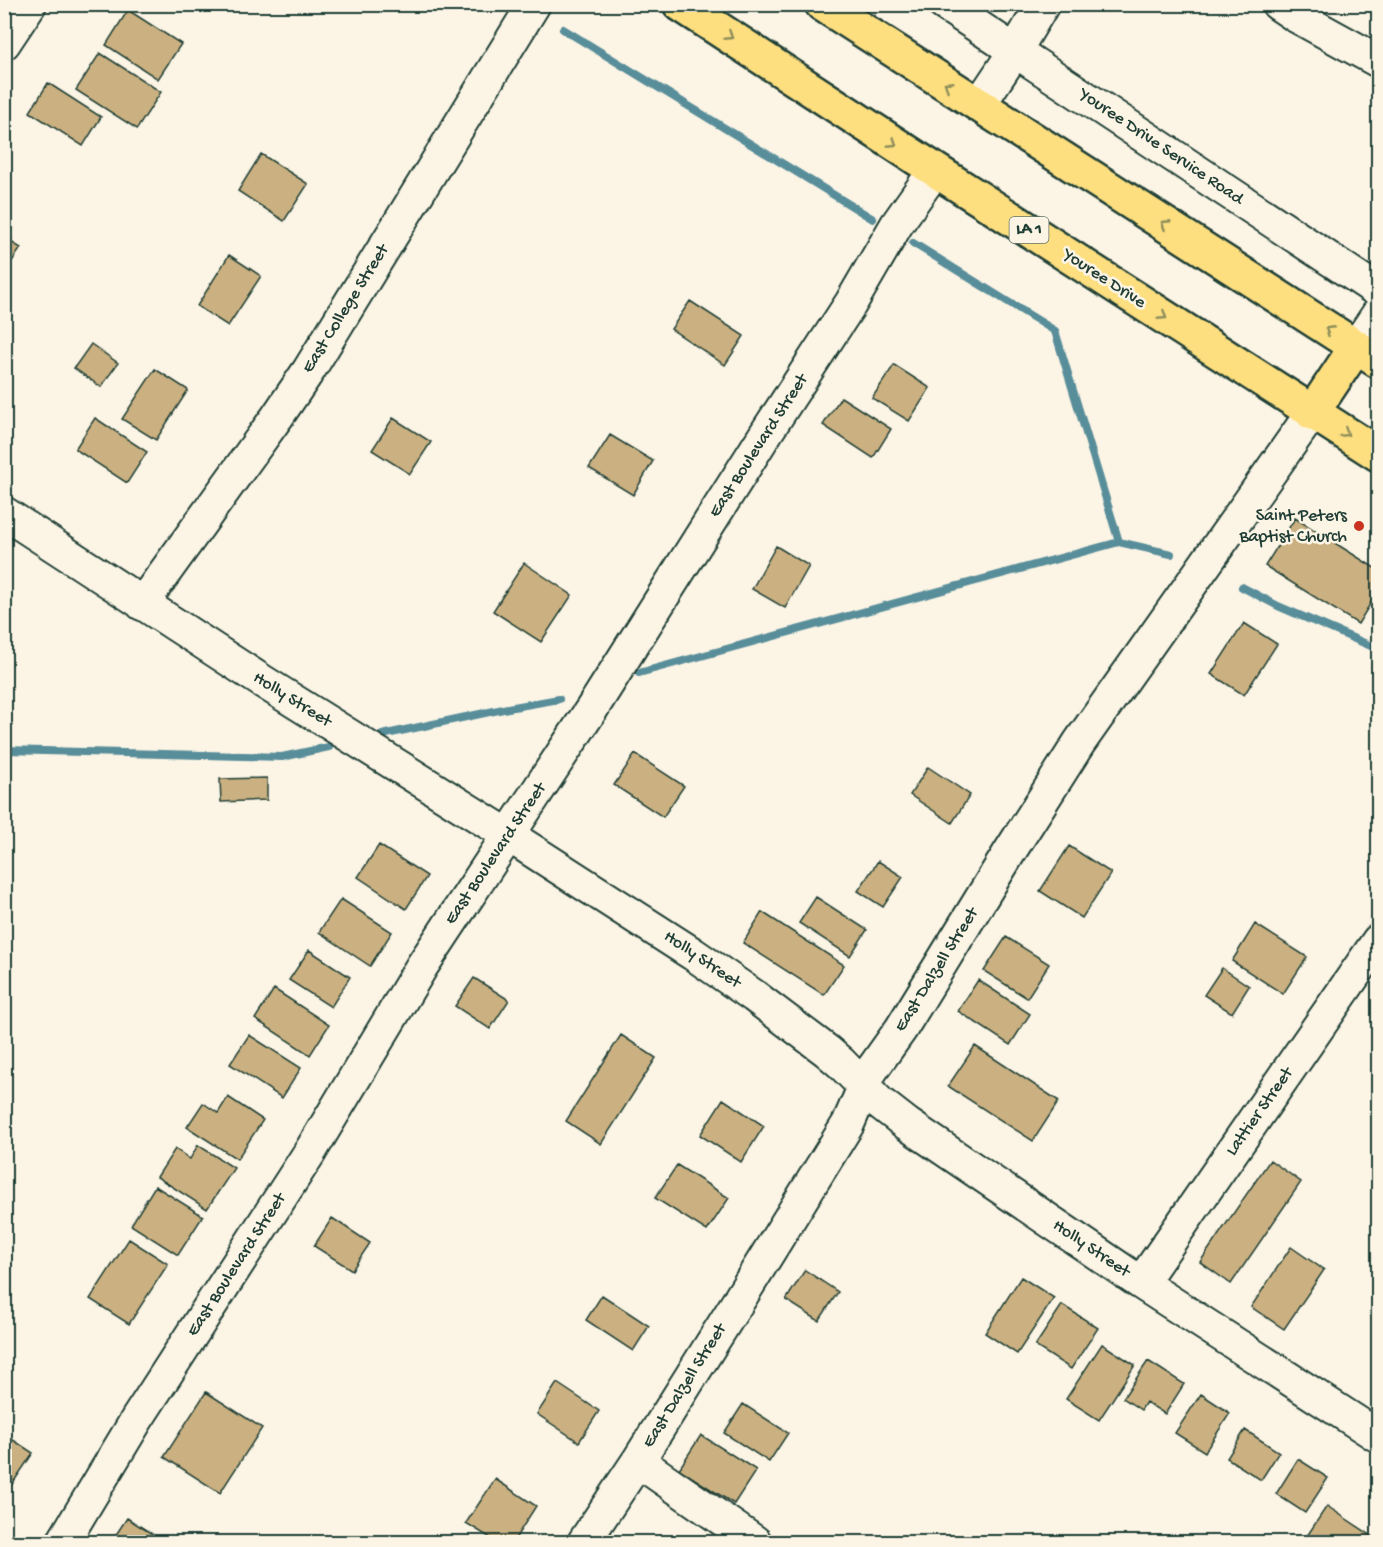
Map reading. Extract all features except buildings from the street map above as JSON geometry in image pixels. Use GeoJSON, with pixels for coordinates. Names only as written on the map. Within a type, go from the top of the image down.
{"type":"FeatureCollection","features":[{"type":"Feature","properties":{"kind":"main road","name":"Youree Drive"},"geometry":{"type":"LineString","coordinates":[[680,4],[1378,454]]}},
{"type":"Feature","properties":{"kind":"main road"},"geometry":{"type":"LineString","coordinates":[[822,4],[1367,354],[1312,413]]}},
{"type":"Feature","properties":{"kind":"street"},"geometry":{"type":"LineString","coordinates":[[4,43],[30,4]]}},
{"type":"Feature","properties":{"kind":"street","name":"East College Street"},"geometry":{"type":"LineString","coordinates":[[142,604],[309,370],[534,4]]}},
{"type":"Feature","properties":{"kind":"street","name":"Youree Drive Service Road"},"geometry":{"type":"LineString","coordinates":[[944,4],[1378,291]]}},
{"type":"Feature","properties":{"kind":"street"},"geometry":{"type":"LineString","coordinates":[[979,105],[1043,4]]}},
{"type":"Feature","properties":{"kind":"street"},"geometry":{"type":"LineString","coordinates":[[1278,4],[1378,61]]}},
{"type":"Feature","properties":{"kind":"street","name":"East Boulevard Street"},"geometry":{"type":"LineString","coordinates":[[63,1542],[137,1419],[310,1152],[422,966],[593,707],[850,303],[897,224],[935,170]]}},
{"type":"Feature","properties":{"kind":"street"},"geometry":{"type":"LineString","coordinates":[[1367,354],[1378,314]]}},
{"type":"Feature","properties":{"kind":"street","name":"East Dalzell Street"},"geometry":{"type":"LineString","coordinates":[[584,1542],[740,1300],[848,1124],[871,1071],[901,1029],[1079,743],[1312,413]]}},
{"type":"Feature","properties":{"kind":"street","name":"Holly Street"},"geometry":{"type":"LineString","coordinates":[[4,513],[262,681],[693,954],[827,1050],[880,1103],[907,1124],[1141,1282],[1378,1436]]}},
{"type":"Feature","properties":{"kind":"street","name":"Lattier Street"},"geometry":{"type":"LineString","coordinates":[[1141,1282],[1378,941]]}},
{"type":"Feature","properties":{"kind":"street"},"geometry":{"type":"LineString","coordinates":[[638,1461],[755,1542]]}},
{"type":"Feature","properties":{"kind":"waterway"},"geometry":{"type":"LineString","coordinates":[[563,29],[873,219]]}},
{"type":"Feature","properties":{"kind":"waterway"},"geometry":{"type":"LineString","coordinates":[[913,243],[1055,331],[1119,542]]}},
{"type":"Feature","properties":{"kind":"waterway"},"geometry":{"type":"LineString","coordinates":[[639,673],[1119,542],[1171,554]]}},
{"type":"Feature","properties":{"kind":"waterway"},"geometry":{"type":"LineString","coordinates":[[1242,587],[1278,606],[1378,649]]}},
{"type":"Feature","properties":{"kind":"waterway"},"geometry":{"type":"LineString","coordinates":[[382,735],[559,699]]}},
{"type":"Feature","properties":{"kind":"waterway"},"geometry":{"type":"LineString","coordinates":[[4,750],[282,757],[329,747]]}},
{"type":"Feature","properties":{"kind":"place","name":"Saint Peters Baptist Church"},"geometry":{"type":"Point","coordinates":[1359,526]}}]}
